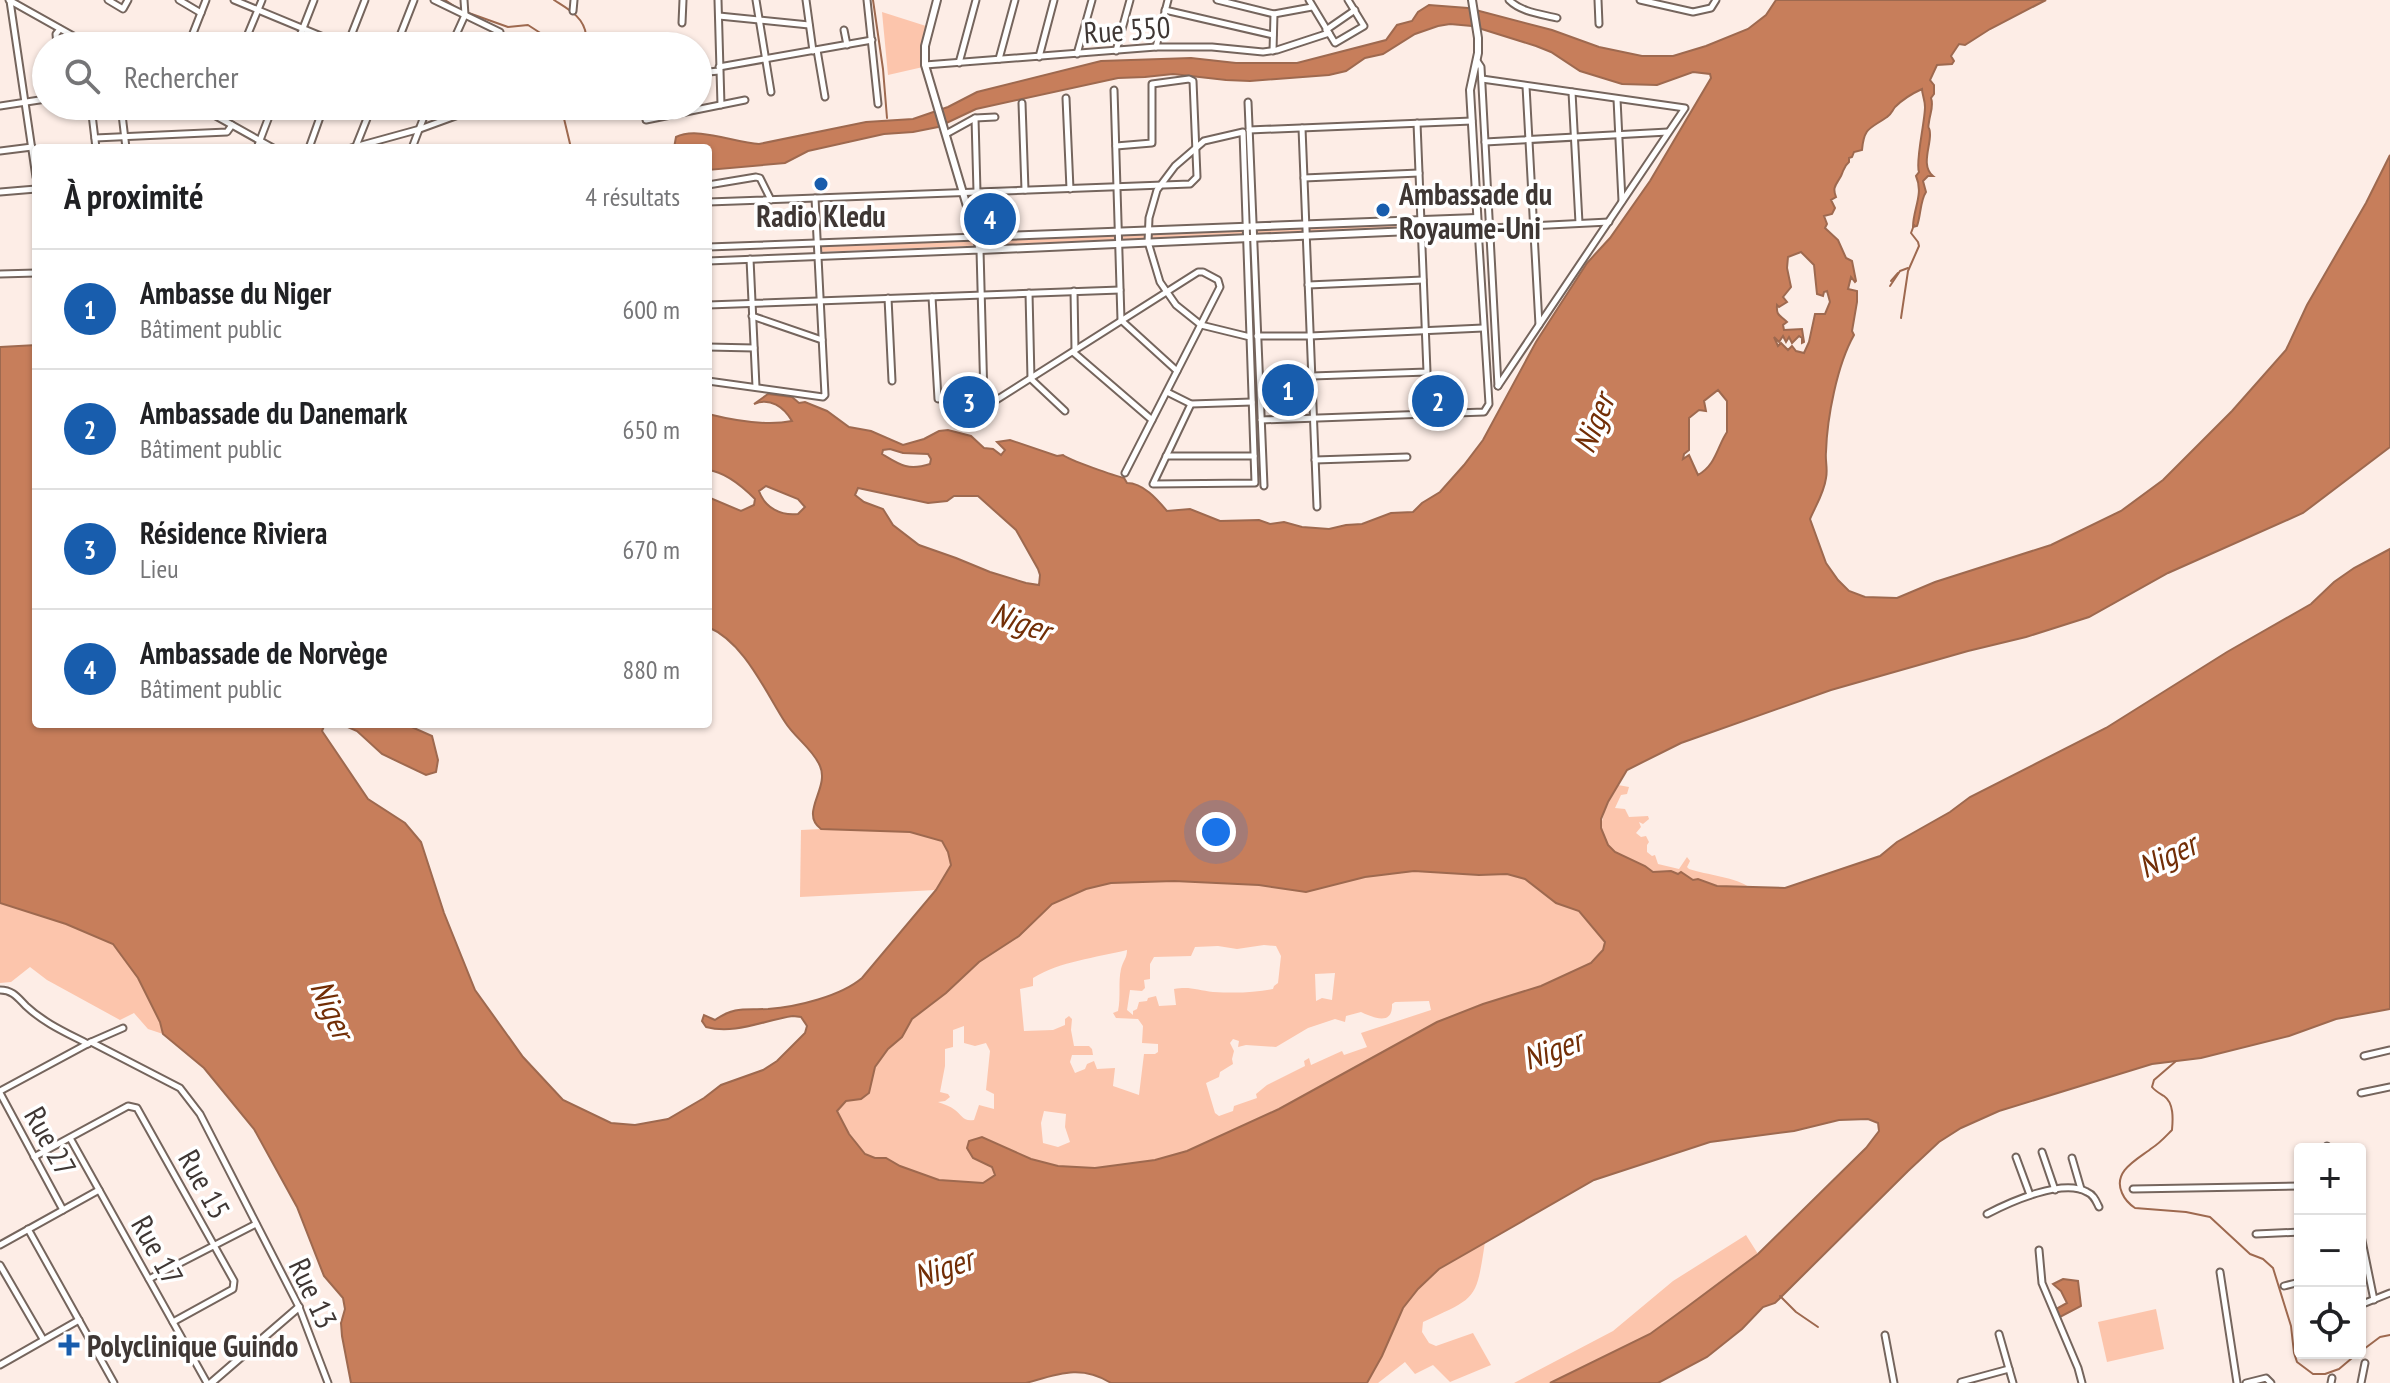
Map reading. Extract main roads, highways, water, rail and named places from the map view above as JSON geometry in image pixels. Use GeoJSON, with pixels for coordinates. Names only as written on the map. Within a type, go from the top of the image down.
{"type":"FeatureCollection","features":[{"type":"Feature","properties":{"kind":"water","name":"Niger"},"geometry":{"type":"Polygon","coordinates":[[[1776,0],[2046,0],[1965,45],[1959,44],[1951,56],[1952,64],[1937,65],[1930,80],[1934,85],[1934,94],[1928,125],[1927,167],[1933,176],[1923,181],[1926,192],[1917,226],[1913,227],[1913,220],[1919,195],[1916,176],[1925,114],[1922,89],[1901,101],[1890,115],[1866,133],[1862,150],[1854,152],[1849,158],[1835,186],[1836,197],[1831,200],[1835,208],[1832,214],[1824,216],[1825,228],[1838,240],[1846,258],[1852,261],[1856,281],[1851,277],[1848,289],[1857,291],[1857,302],[1854,335],[1838,376],[1831,408],[1825,483],[1810,519],[1826,563],[1849,591],[1865,597],[1897,598],[1935,582],[2051,545],[2121,511],[2163,480],[2232,411],[2286,350],[2307,305],[2390,155],[2390,447],[2303,513],[2168,573],[2089,617],[1831,690],[1681,743],[1627,770],[1601,819],[1608,845],[1615,852],[1653,872],[1681,872],[1693,880],[1717,886],[1785,888],[1880,856],[1970,797],[2106,728],[2227,652],[2311,604],[2354,568],[2390,549],[2390,1009],[2336,1019],[2289,1036],[2201,1058],[2152,1064],[1999,1111],[1961,1128],[1939,1142],[1908,1171],[1775,1303],[1763,1307],[1742,1329],[1707,1357],[1658,1383],[1550,1383],[1650,1334],[1758,1254],[1866,1148],[1879,1131],[1878,1123],[1868,1119],[1839,1120],[1794,1131],[1710,1142],[1594,1180],[1439,1269],[1403,1308],[1367,1383],[1111,1383],[1090,1374],[1069,1372],[1026,1383],[351,1383],[342,1336],[343,1298],[324,1276],[297,1207],[254,1129],[204,1068],[163,1034],[138,978],[113,944],[66,924],[0,903],[0,347],[32,345],[32,728],[323,728],[322,731],[368,799],[405,823],[421,842],[444,913],[475,990],[523,1057],[563,1100],[611,1123],[635,1125],[668,1119],[721,1085],[763,1070],[777,1061],[805,1033],[807,1026],[801,1017],[793,1016],[739,1028],[717,1029],[706,1027],[702,1021],[704,1015],[715,1020],[734,1011],[792,1006],[818,1000],[853,984],[862,978],[936,890],[951,865],[942,841],[910,832],[821,829],[813,816],[822,774],[817,760],[789,728],[743,655],[712,629],[712,499],[741,511],[754,505],[755,499],[727,477],[712,471],[712,415],[761,423],[792,421],[776,405],[766,402],[754,404],[768,394],[792,397],[799,403],[805,402],[827,411],[849,427],[871,431],[903,445],[948,430],[971,436],[984,448],[993,449],[1001,455],[1005,450],[997,442],[1010,440],[1057,456],[1063,455],[1124,478],[1127,483],[1149,492],[1167,511],[1190,509],[1220,521],[1259,520],[1270,524],[1284,522],[1329,529],[1362,524],[1391,513],[1413,512],[1440,492],[1483,440],[1536,342],[1587,263],[1610,238],[1650,181],[1711,78],[1710,74],[1693,72],[1657,85],[1622,84],[1580,71],[1536,46],[1472,26],[1450,24],[1415,34],[1383,54],[1365,58],[1346,71],[1329,75],[1250,81],[1173,74],[1118,78],[976,109],[938,127],[884,134],[808,151],[785,163],[712,170],[712,144],[675,144],[676,137],[694,133],[759,144],[866,122],[913,119],[948,107],[977,92],[1101,61],[1191,58],[1236,63],[1297,63],[1386,40],[1397,25],[1412,21],[1418,12],[1429,5],[1468,8],[1552,30],[1599,47],[1642,56],[1673,56],[1748,29],[1766,15],[1776,0]],[[1801,252],[1788,257],[1791,287],[1783,297],[1787,302],[1779,307],[1777,305],[1777,311],[1787,322],[1783,325],[1784,330],[1802,329],[1804,342],[1799,336],[1792,343],[1789,337],[1786,342],[1783,336],[1779,342],[1774,337],[1778,346],[1781,343],[1788,350],[1792,346],[1804,353],[1815,314],[1825,314],[1830,302],[1827,291],[1823,296],[1817,294],[1814,265],[1801,252]],[[1718,390],[1704,401],[1706,411],[1699,410],[1689,418],[1689,450],[1683,459],[1689,455],[1698,475],[1712,461],[1727,432],[1727,401],[1718,390]],[[883,450],[882,454],[899,464],[910,467],[930,464],[928,454],[883,450]],[[766,486],[759,491],[769,506],[780,512],[798,514],[805,507],[798,499],[766,486]],[[858,488],[855,495],[883,509],[893,525],[919,545],[990,572],[1039,585],[1038,569],[1016,530],[978,496],[954,496],[947,501],[928,503],[858,488]],[[1414,871],[1365,877],[1306,892],[1259,885],[1174,881],[1111,883],[1086,889],[1052,904],[1019,936],[979,962],[912,1019],[902,1037],[875,1067],[869,1093],[861,1099],[846,1101],[837,1111],[849,1134],[865,1154],[886,1158],[939,1180],[983,1183],[995,1175],[992,1167],[973,1158],[967,1148],[969,1141],[982,1137],[1031,1159],[1058,1166],[1095,1168],[1155,1160],[1187,1151],[1279,1109],[1437,1022],[1541,986],[1591,963],[1603,950],[1605,942],[1579,911],[1556,903],[1525,879],[1507,874],[1414,871]]]}},
{"type":"Feature","properties":{"kind":"water"},"geometry":{"type":"Polygon","coordinates":[[[350,728],[414,728],[432,736],[438,760],[436,772],[426,775],[382,754],[350,728]]]}},
{"type":"Feature","properties":{"kind":"water"},"geometry":{"type":"Polygon","coordinates":[[[2063,1279],[2078,1281],[2081,1306],[2058,1318],[2056,1309],[2067,1303],[2053,1284],[2063,1279]]]}},
{"type":"Feature","properties":{"kind":"waterway"},"geometry":{"type":"LineString","coordinates":[[445,0],[457,8]]}},
{"type":"Feature","properties":{"kind":"waterway"},"geometry":{"type":"LineString","coordinates":[[554,0],[574,14],[586,32]]}},
{"type":"Feature","properties":{"kind":"waterway"},"geometry":{"type":"LineString","coordinates":[[873,0],[887,118]]}},
{"type":"Feature","properties":{"kind":"waterway"},"geometry":{"type":"LineString","coordinates":[[466,12],[508,27],[528,25],[539,32]]}},
{"type":"Feature","properties":{"kind":"waterway"},"geometry":{"type":"LineString","coordinates":[[564,120],[570,144]]}},
{"type":"Feature","properties":{"kind":"waterway"},"geometry":{"type":"LineString","coordinates":[[1901,318],[1908,271],[1919,246],[1911,233],[1914,225]]}},
{"type":"Feature","properties":{"kind":"waterway"},"geometry":{"type":"LineString","coordinates":[[1890,286],[1900,271],[1908,268]]}},
{"type":"Feature","properties":{"kind":"waterway"},"geometry":{"type":"LineString","coordinates":[[1891,281],[1898,273]]}},
{"type":"Feature","properties":{"kind":"waterway"},"geometry":{"type":"LineString","coordinates":[[2176,1061],[2154,1080],[2152,1087],[2170,1103],[2172,1130],[2123,1172],[2120,1185],[2124,1198],[2135,1208],[2210,1217],[2250,1254],[2263,1259],[2273,1268],[2291,1326],[2294,1353]]}},
{"type":"Feature","properties":{"kind":"waterway"},"geometry":{"type":"LineString","coordinates":[[1780,1296],[1818,1327]]}},
{"type":"Feature","properties":{"kind":"waterway"},"geometry":{"type":"LineString","coordinates":[[2366,1348],[2380,1337],[2390,1335]]}},
{"type":"Feature","properties":{"kind":"waterway"},"geometry":{"type":"LineString","coordinates":[[2296,1359],[2313,1374],[2339,1369],[2351,1359]]}},
{"type":"Feature","properties":{"kind":"place","name":"Radio Kledu"},"geometry":{"type":"Point","coordinates":[821,184]}},
{"type":"Feature","properties":{"kind":"place","name":"Ambassade du Royaume-Uni"},"geometry":{"type":"Point","coordinates":[1383,210]}},
{"type":"Feature","properties":{"kind":"place","name":"Ambassade de Norvège"},"geometry":{"type":"Point","coordinates":[990,219]}},
{"type":"Feature","properties":{"kind":"place","name":"Ambasse du Niger"},"geometry":{"type":"Point","coordinates":[1288,390]}},
{"type":"Feature","properties":{"kind":"place","name":"Ambassade du Danemark"},"geometry":{"type":"Point","coordinates":[1438,401]}},
{"type":"Feature","properties":{"kind":"place","name":"Résidence Riviera"},"geometry":{"type":"Point","coordinates":[969,402]}},
{"type":"Feature","properties":{"kind":"place","name":"Polyclinique Guindo"},"geometry":{"type":"Point","coordinates":[69,1345]}}]}
